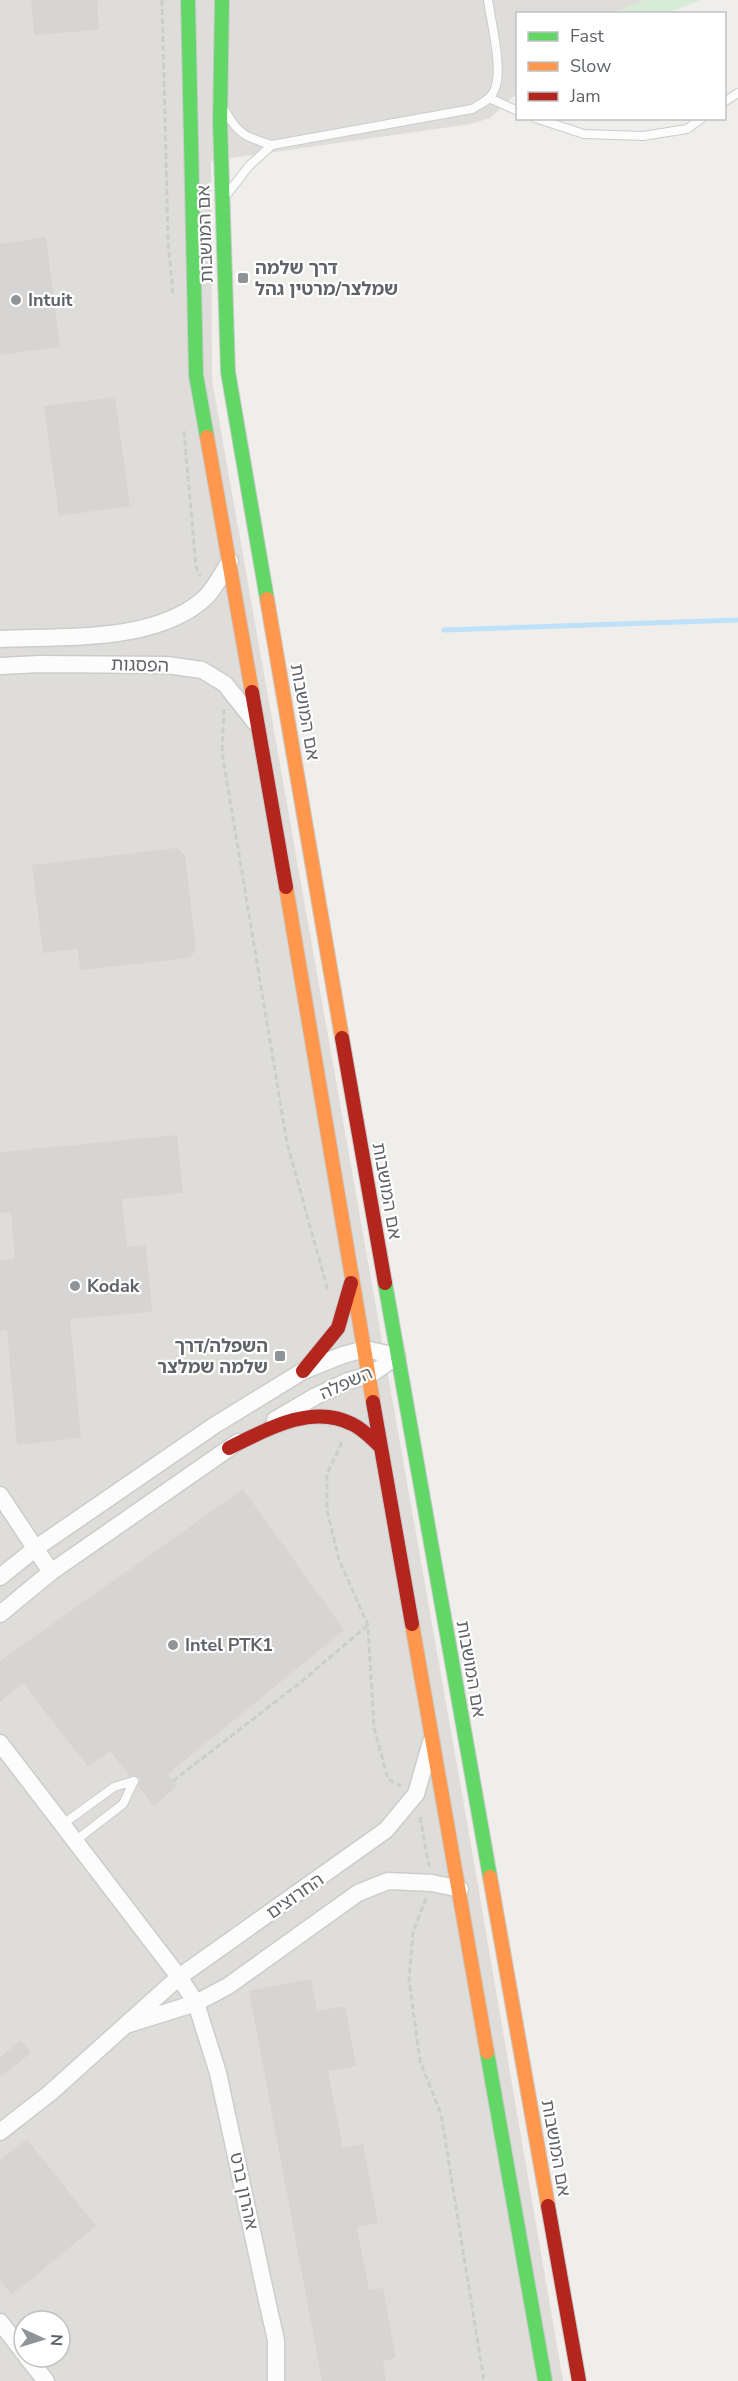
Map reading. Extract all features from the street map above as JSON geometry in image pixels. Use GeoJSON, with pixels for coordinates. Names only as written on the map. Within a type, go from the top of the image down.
{"type":"FeatureCollection","features":[{"type":"Feature","properties":{"kind":"main road","name":"אם המושבות"},"geometry":{"type":"LineString","coordinates":[[188,0],[196,375],[544,2381]]}},
{"type":"Feature","properties":{"kind":"main road","name":"אם המושבות"},"geometry":{"type":"LineString","coordinates":[[222,0],[222,200],[228,372],[397,1356],[579,2381]]}},
{"type":"Feature","properties":{"kind":"main road"},"geometry":{"type":"LineString","coordinates":[[303,1371],[338,1328],[353,1275]]}},
{"type":"Feature","properties":{"kind":"main road"},"geometry":{"type":"LineString","coordinates":[[229,1448],[290,1419],[326,1418],[349,1422],[381,1447]]}},
{"type":"Feature","properties":{"kind":"street","name":"הפסגות"},"geometry":{"type":"LineString","coordinates":[[0,639],[98,635],[160,624],[186,612],[208,595],[230,561]]}},
{"type":"Feature","properties":{"kind":"street","name":"הפסגות"},"geometry":{"type":"LineString","coordinates":[[0,666],[167,665],[202,670],[225,684],[256,724]]}},
{"type":"Feature","properties":{"kind":"street","name":"השפלה"},"geometry":{"type":"LineString","coordinates":[[0,1577],[36,1548],[215,1425],[303,1371],[365,1349],[397,1356]]}},
{"type":"Feature","properties":{"kind":"street","name":"השפלה"},"geometry":{"type":"LineString","coordinates":[[0,1614],[51,1572],[229,1448],[316,1396],[348,1381],[370,1375],[397,1356]]}},
{"type":"Feature","properties":{"kind":"street"},"geometry":{"type":"LineString","coordinates":[[0,1495],[51,1572]]}},
{"type":"Feature","properties":{"kind":"street","name":"החרוצים"},"geometry":{"type":"LineString","coordinates":[[0,2132],[50,2093],[179,1977],[386,1830],[416,1794],[432,1738]]}},
{"type":"Feature","properties":{"kind":"street","name":"אהרון ברט"},"geometry":{"type":"LineString","coordinates":[[0,1743],[179,1977],[196,2003],[218,2073],[276,2340],[276,2381]]}},
{"type":"Feature","properties":{"kind":"street","name":"החרוצים"},"geometry":{"type":"LineString","coordinates":[[123,2026],[196,2003],[228,1986],[358,1893],[388,1881],[432,1883],[460,1889]]}},
{"type":"Feature","properties":{"kind":"street"},"geometry":{"type":"LineString","coordinates":[[0,2322],[12,2338]]}},
{"type":"Feature","properties":{"kind":"street"},"geometry":{"type":"LineString","coordinates":[[36,2369],[46,2381]]}},
{"type":"Feature","properties":{"kind":"lane"},"geometry":{"type":"LineString","coordinates":[[221,100],[233,125],[246,137],[272,145],[472,109],[489,98],[495,90],[498,73],[488,0]]}},
{"type":"Feature","properties":{"kind":"lane"},"geometry":{"type":"LineString","coordinates":[[489,98],[516,110]]}},
{"type":"Feature","properties":{"kind":"lane"},"geometry":{"type":"LineString","coordinates":[[541,120],[584,134],[643,136],[687,129],[699,120]]}},
{"type":"Feature","properties":{"kind":"lane"},"geometry":{"type":"LineString","coordinates":[[222,200],[249,166],[272,145]]}},
{"type":"Feature","properties":{"kind":"lane"},"geometry":{"type":"LineString","coordinates":[[63,1824],[114,1787],[134,1781],[123,1804],[75,1840]]}},
{"type":"Feature","properties":{"kind":"path"},"geometry":{"type":"LineString","coordinates":[[162,0],[168,240],[173,299]]}},
{"type":"Feature","properties":{"kind":"path"},"geometry":{"type":"LineString","coordinates":[[184,427],[196,567],[208,595]]}},
{"type":"Feature","properties":{"kind":"path"},"geometry":{"type":"LineString","coordinates":[[225,684],[222,752],[286,1143],[328,1293]]}},
{"type":"Feature","properties":{"kind":"path"},"geometry":{"type":"LineString","coordinates":[[349,1422],[327,1474],[327,1510],[339,1560],[368,1625],[374,1728],[388,1779],[416,1794],[432,1883],[413,1932],[410,1980],[420,2061],[441,2114],[484,2381]]}},
{"type":"Feature","properties":{"kind":"path"},"geometry":{"type":"LineString","coordinates":[[173,1781],[301,1682],[368,1625]]}},
{"type":"Feature","properties":{"kind":"shaded area"},"geometry":{"type":"Polygon","coordinates":[[[0,0],[683,0],[664,12],[516,12],[516,94],[490,118],[471,124],[211,161],[212,380],[466,1816],[563,2381],[0,2381],[0,0]]]}},
{"type":"Feature","properties":{"kind":"green space"},"geometry":{"type":"Polygon","coordinates":[[[643,0],[701,0],[670,12],[616,12],[643,0]]]}},
{"type":"Feature","properties":{"kind":"building"},"geometry":{"type":"Polygon","coordinates":[[[31,0],[97,0],[99,30],[34,35],[31,0]]]}},
{"type":"Feature","properties":{"kind":"building"},"geometry":{"type":"Polygon","coordinates":[[[46,237],[60,347],[0,355],[0,244],[46,237]]]}},
{"type":"Feature","properties":{"kind":"building"},"geometry":{"type":"Polygon","coordinates":[[[115,397],[130,506],[59,516],[44,406],[115,397]]]}},
{"type":"Feature","properties":{"kind":"building"},"geometry":{"type":"Polygon","coordinates":[[[177,848],[185,855],[196,949],[190,958],[80,970],[78,949],[43,953],[32,865],[177,848]]]}},
{"type":"Feature","properties":{"kind":"building","name":"Kodak"},"geometry":{"type":"Polygon","coordinates":[[[177,1135],[183,1193],[122,1199],[127,1247],[146,1245],[152,1312],[70,1319],[81,1438],[17,1445],[7,1330],[0,1331],[0,1260],[15,1259],[11,1212],[0,1213],[0,1152],[177,1135]]]}},
{"type":"Feature","properties":{"kind":"building","name":"Intel PTK1"},"geometry":{"type":"Polygon","coordinates":[[[243,1489],[344,1630],[168,1774],[177,1786],[154,1806],[138,1786],[139,1777],[130,1776],[110,1751],[88,1767],[23,1683],[0,1702],[0,1661],[243,1489]]]}},
{"type":"Feature","properties":{"kind":"building"},"geometry":{"type":"Polygon","coordinates":[[[311,1979],[317,2011],[345,2006],[356,2066],[328,2071],[343,2148],[363,2144],[378,2223],[357,2227],[369,2290],[383,2288],[396,2358],[383,2361],[386,2381],[322,2381],[249,1991],[311,1979]]]}},
{"type":"Feature","properties":{"kind":"building"},"geometry":{"type":"Polygon","coordinates":[[[21,2040],[31,2053],[0,2077],[0,2057],[21,2040]]]}},
{"type":"Feature","properties":{"kind":"building"},"geometry":{"type":"Polygon","coordinates":[[[27,2139],[96,2226],[12,2295],[0,2280],[0,2160],[27,2139]]]}},
{"type":"Feature","properties":{"kind":"waterway"},"geometry":{"type":"LineString","coordinates":[[444,630],[738,620]]}},
{"type":"Feature","properties":{"kind":"traffic: fast"},"geometry":{"type":"LineString","coordinates":[[188,0],[196,375],[207,437]]}},
{"type":"Feature","properties":{"kind":"traffic: fast"},"geometry":{"type":"LineString","coordinates":[[222,0],[220,122],[228,372],[267,599]]}},
{"type":"Feature","properties":{"kind":"traffic: fast"},"geometry":{"type":"LineString","coordinates":[[385,1283],[490,1877]]}},
{"type":"Feature","properties":{"kind":"traffic: fast"},"geometry":{"type":"LineString","coordinates":[[487,2052],[545,2381]]}},
{"type":"Feature","properties":{"kind":"traffic: slow"},"geometry":{"type":"LineString","coordinates":[[207,437],[252,692]]}},
{"type":"Feature","properties":{"kind":"traffic: slow"},"geometry":{"type":"LineString","coordinates":[[267,599],[342,1038]]}},
{"type":"Feature","properties":{"kind":"traffic: slow"},"geometry":{"type":"LineString","coordinates":[[286,887],[373,1402]]}},
{"type":"Feature","properties":{"kind":"traffic: slow"},"geometry":{"type":"LineString","coordinates":[[412,1624],[487,2052]]}},
{"type":"Feature","properties":{"kind":"traffic: slow"},"geometry":{"type":"LineString","coordinates":[[490,1877],[548,2206]]}},
{"type":"Feature","properties":{"kind":"traffic: jam"},"geometry":{"type":"LineString","coordinates":[[252,692],[286,887]]}},
{"type":"Feature","properties":{"kind":"traffic: jam"},"geometry":{"type":"LineString","coordinates":[[342,1038],[385,1283]]}},
{"type":"Feature","properties":{"kind":"traffic: jam"},"geometry":{"type":"LineString","coordinates":[[303,1371],[338,1328],[351,1283]]}},
{"type":"Feature","properties":{"kind":"traffic: jam"},"geometry":{"type":"LineString","coordinates":[[373,1402],[412,1624]]}},
{"type":"Feature","properties":{"kind":"traffic: jam"},"geometry":{"type":"LineString","coordinates":[[229,1448],[289,1421],[321,1416],[337,1418],[352,1424],[364,1431],[381,1447]]}},
{"type":"Feature","properties":{"kind":"traffic: jam"},"geometry":{"type":"LineString","coordinates":[[548,2206],[579,2381]]}},
{"type":"Feature","properties":{"kind":"place","name":"דרך שלמה שמלצר/מרטין גהל"},"geometry":{"type":"Point","coordinates":[243,278]}},
{"type":"Feature","properties":{"kind":"place","name":"Intuit"},"geometry":{"type":"Point","coordinates":[16,300]}},
{"type":"Feature","properties":{"kind":"place","name":"Kodak"},"geometry":{"type":"Point","coordinates":[75,1286]}},
{"type":"Feature","properties":{"kind":"place","name":"השפלה/דרך שלמה שמלצר"},"geometry":{"type":"Point","coordinates":[280,1356]}},
{"type":"Feature","properties":{"kind":"place","name":"Intel PTK1"},"geometry":{"type":"Point","coordinates":[173,1645]}}]}
